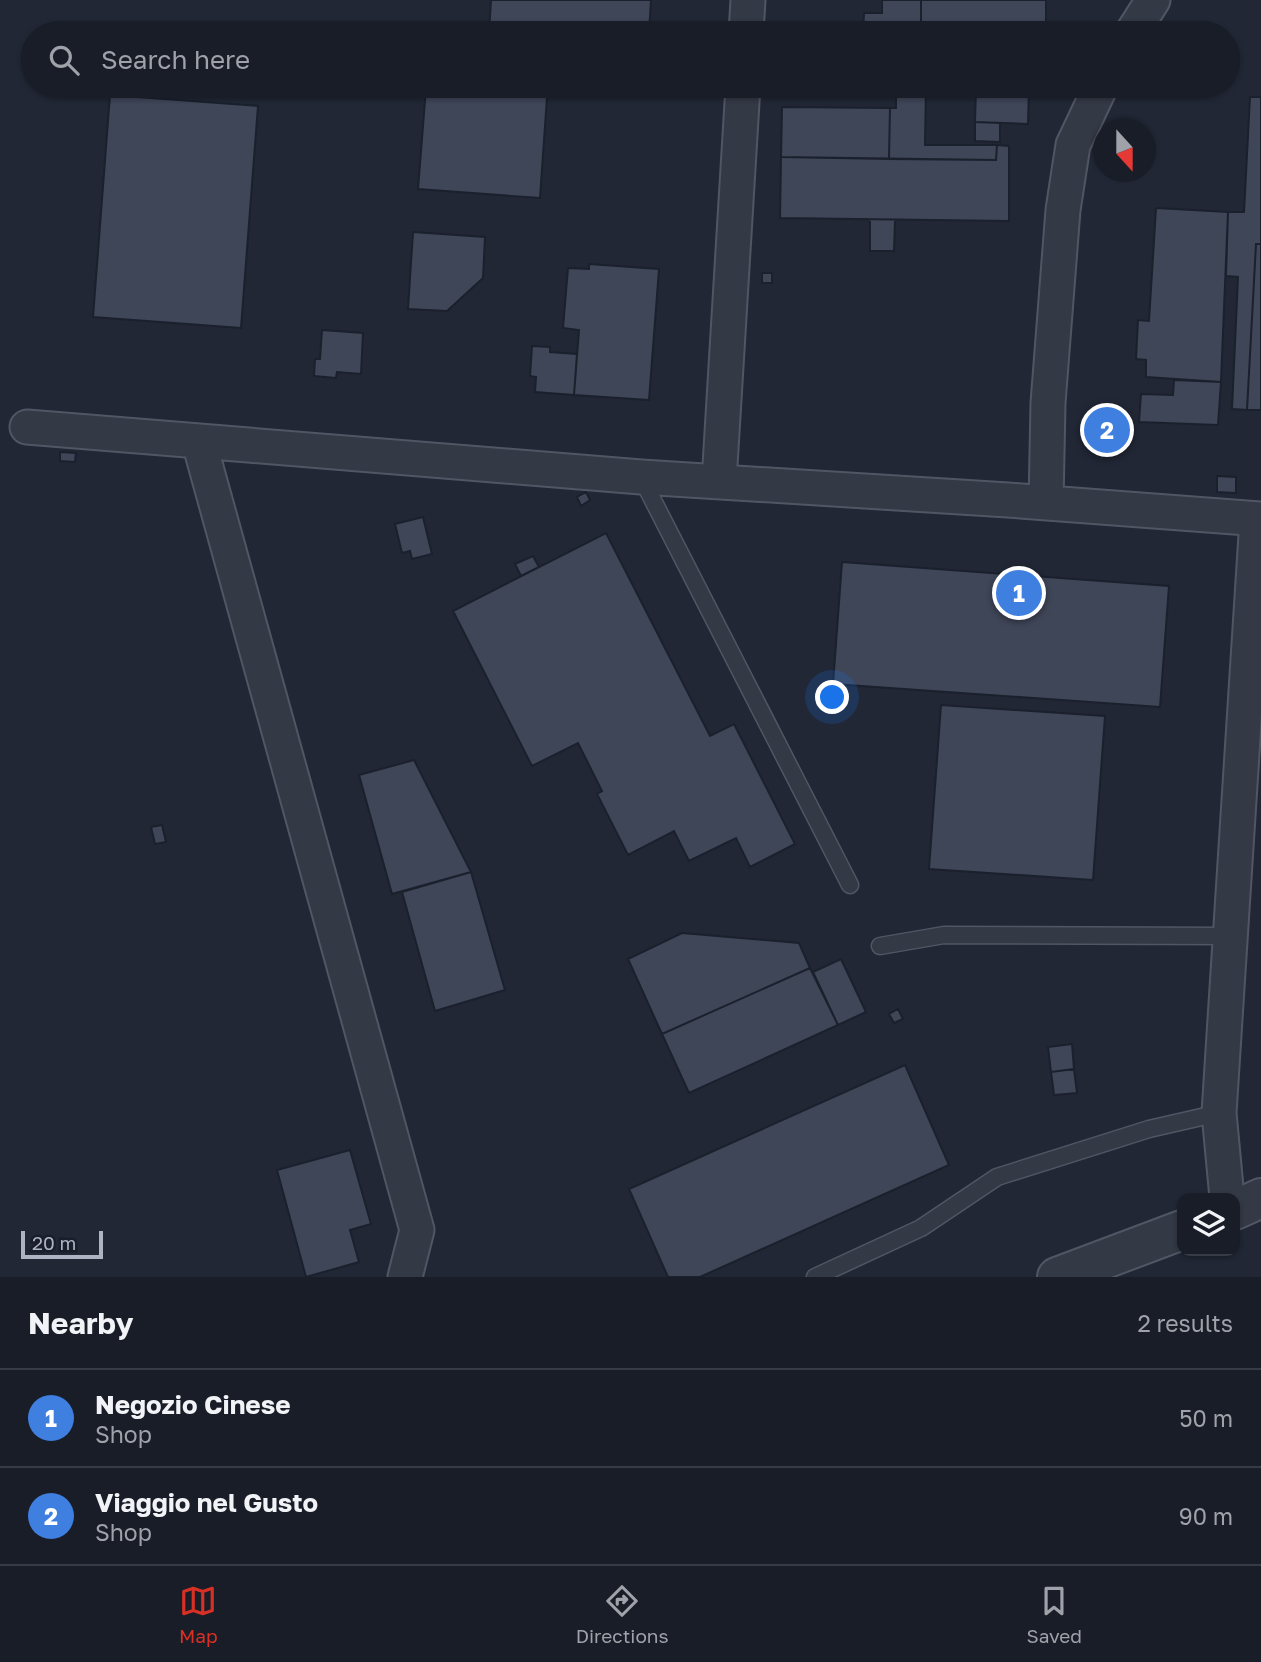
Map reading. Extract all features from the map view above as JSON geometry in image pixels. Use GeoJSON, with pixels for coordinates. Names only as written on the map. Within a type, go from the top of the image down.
{"type":"FeatureCollection","features":[{"type":"Feature","properties":{"kind":"street"},"geometry":{"type":"LineString","coordinates":[[747,21],[748,0]]}},
{"type":"Feature","properties":{"kind":"street"},"geometry":{"type":"LineString","coordinates":[[1140,21],[1153,0]]}},
{"type":"Feature","properties":{"kind":"street"},"geometry":{"type":"LineString","coordinates":[[719,482],[742,98]]}},
{"type":"Feature","properties":{"kind":"street"},"geometry":{"type":"LineString","coordinates":[[1046,503],[1048,403],[1063,210],[1073,145],[1095,98]]}},
{"type":"Feature","properties":{"kind":"street"},"geometry":{"type":"LineString","coordinates":[[27,427],[641,477],[1259,519],[1219,1113],[1227,1193]]}},
{"type":"Feature","properties":{"kind":"street"},"geometry":{"type":"LineString","coordinates":[[199,442],[417,1230],[405,1277]]}},
{"type":"Feature","properties":{"kind":"street"},"geometry":{"type":"LineString","coordinates":[[1240,1208],[1261,1198]]}},
{"type":"Feature","properties":{"kind":"street"},"geometry":{"type":"LineString","coordinates":[[1061,1276],[1177,1232]]}},
{"type":"Feature","properties":{"kind":"lane"},"geometry":{"type":"LineString","coordinates":[[641,477],[850,885]]}},
{"type":"Feature","properties":{"kind":"lane"},"geometry":{"type":"LineString","coordinates":[[880,946],[944,935],[1231,936]]}},
{"type":"Feature","properties":{"kind":"lane"},"geometry":{"type":"LineString","coordinates":[[815,1277],[921,1228],[997,1177],[1149,1129],[1219,1113]]}},
{"type":"Feature","properties":{"kind":"building"},"geometry":{"type":"Polygon","coordinates":[[[491,0],[651,0],[650,21],[490,21],[491,0]]]}},
{"type":"Feature","properties":{"kind":"building"},"geometry":{"type":"Polygon","coordinates":[[[882,0],[921,0],[921,21],[864,21],[864,13],[882,13],[882,0]]]}},
{"type":"Feature","properties":{"kind":"building"},"geometry":{"type":"Polygon","coordinates":[[[921,0],[1046,0],[1046,21],[921,21],[921,0]]]}},
{"type":"Feature","properties":{"kind":"building"},"geometry":{"type":"Polygon","coordinates":[[[1250,97],[1261,97],[1261,244],[1256,244],[1247,410],[1232,409],[1238,277],[1226,276],[1228,212],[1244,212],[1250,97]]]}},
{"type":"Feature","properties":{"kind":"building"},"geometry":{"type":"Polygon","coordinates":[[[110,98],[150,98],[258,106],[241,328],[93,317],[110,98]]]}},
{"type":"Feature","properties":{"kind":"building"},"geometry":{"type":"Polygon","coordinates":[[[425,98],[547,98],[540,198],[418,189],[425,98]]]}},
{"type":"Feature","properties":{"kind":"building"},"geometry":{"type":"Polygon","coordinates":[[[896,98],[926,98],[925,145],[997,145],[996,160],[889,159],[890,108],[896,108],[896,98]]]}},
{"type":"Feature","properties":{"kind":"building"},"geometry":{"type":"Polygon","coordinates":[[[976,98],[1029,98],[1028,124],[975,122],[976,98]]]}},
{"type":"Feature","properties":{"kind":"building"},"geometry":{"type":"Polygon","coordinates":[[[782,107],[890,108],[889,159],[781,157],[782,107]]]}},
{"type":"Feature","properties":{"kind":"building"},"geometry":{"type":"Polygon","coordinates":[[[975,122],[1000,123],[1000,142],[975,141],[975,122]]]}},
{"type":"Feature","properties":{"kind":"building"},"geometry":{"type":"Polygon","coordinates":[[[997,145],[1009,146],[1009,221],[780,218],[781,157],[996,160],[997,145]]]}},
{"type":"Feature","properties":{"kind":"building"},"geometry":{"type":"Polygon","coordinates":[[[1156,208],[1228,212],[1221,382],[1146,377],[1146,360],[1136,359],[1138,320],[1149,321],[1156,208]]]}},
{"type":"Feature","properties":{"kind":"building"},"geometry":{"type":"Polygon","coordinates":[[[870,220],[895,220],[894,251],[870,251],[870,220]]]}},
{"type":"Feature","properties":{"kind":"building"},"geometry":{"type":"Polygon","coordinates":[[[413,232],[485,237],[483,278],[447,311],[408,309],[413,232]]]}},
{"type":"Feature","properties":{"kind":"building"},"geometry":{"type":"Polygon","coordinates":[[[1256,244],[1261,244],[1261,410],[1247,410],[1256,244]]]}},
{"type":"Feature","properties":{"kind":"building"},"geometry":{"type":"Polygon","coordinates":[[[589,264],[659,269],[649,400],[574,395],[579,330],[563,328],[568,268],[589,269],[589,264]]]}},
{"type":"Feature","properties":{"kind":"building"},"geometry":{"type":"Polygon","coordinates":[[[762,273],[772,273],[772,283],[762,283],[762,273]]]}},
{"type":"Feature","properties":{"kind":"building"},"geometry":{"type":"Polygon","coordinates":[[[322,330],[363,333],[361,374],[337,372],[336,378],[314,376],[315,359],[320,359],[322,330]]]}},
{"type":"Feature","properties":{"kind":"building"},"geometry":{"type":"Polygon","coordinates":[[[532,346],[550,347],[550,352],[577,354],[574,395],[535,392],[536,377],[530,376],[532,346]]]}},
{"type":"Feature","properties":{"kind":"building"},"geometry":{"type":"Polygon","coordinates":[[[1174,380],[1221,382],[1218,425],[1139,422],[1141,394],[1173,395],[1174,380]]]}},
{"type":"Feature","properties":{"kind":"building"},"geometry":{"type":"Polygon","coordinates":[[[60,452],[76,453],[75,462],[60,461],[60,452]]]}},
{"type":"Feature","properties":{"kind":"building"},"geometry":{"type":"Polygon","coordinates":[[[1217,476],[1236,477],[1236,493],[1217,492],[1217,476]]]}},
{"type":"Feature","properties":{"kind":"building"},"geometry":{"type":"Polygon","coordinates":[[[586,492],[590,500],[581,506],[577,497],[586,492]]]}},
{"type":"Feature","properties":{"kind":"building"},"geometry":{"type":"Polygon","coordinates":[[[423,517],[432,554],[412,559],[410,551],[402,553],[395,524],[423,517]]]}},
{"type":"Feature","properties":{"kind":"building"},"geometry":{"type":"Polygon","coordinates":[[[606,533],[710,736],[734,724],[795,844],[750,867],[736,838],[689,861],[674,831],[628,855],[597,794],[602,791],[578,743],[532,766],[453,611],[606,533]]]}},
{"type":"Feature","properties":{"kind":"building"},"geometry":{"type":"Polygon","coordinates":[[[533,556],[539,567],[521,576],[515,564],[533,556]]]}},
{"type":"Feature","properties":{"kind":"building"},"geometry":{"type":"Polygon","coordinates":[[[842,562],[1169,586],[1160,707],[833,684],[842,562]]]}},
{"type":"Feature","properties":{"kind":"building"},"geometry":{"type":"Polygon","coordinates":[[[941,705],[1105,716],[1093,880],[929,869],[941,705]]]}},
{"type":"Feature","properties":{"kind":"building"},"geometry":{"type":"Polygon","coordinates":[[[414,760],[471,872],[392,894],[359,775],[414,760]]]}},
{"type":"Feature","properties":{"kind":"building"},"geometry":{"type":"Polygon","coordinates":[[[162,825],[166,842],[155,844],[151,827],[162,825]]]}},
{"type":"Feature","properties":{"kind":"building"},"geometry":{"type":"Polygon","coordinates":[[[471,872],[505,990],[435,1011],[402,892],[471,872]]]}},
{"type":"Feature","properties":{"kind":"building"},"geometry":{"type":"Polygon","coordinates":[[[682,933],[799,943],[810,968],[662,1034],[628,959],[682,933]]]}},
{"type":"Feature","properties":{"kind":"building"},"geometry":{"type":"Polygon","coordinates":[[[841,959],[866,1012],[838,1025],[813,972],[841,959]]]}},
{"type":"Feature","properties":{"kind":"building"},"geometry":{"type":"Polygon","coordinates":[[[810,968],[838,1025],[689,1093],[662,1034],[810,968]]]}},
{"type":"Feature","properties":{"kind":"building"},"geometry":{"type":"Polygon","coordinates":[[[898,1009],[903,1019],[894,1023],[889,1014],[898,1009]]]}},
{"type":"Feature","properties":{"kind":"building"},"geometry":{"type":"Polygon","coordinates":[[[1072,1044],[1074,1069],[1051,1072],[1048,1047],[1072,1044]]]}},
{"type":"Feature","properties":{"kind":"building"},"geometry":{"type":"Polygon","coordinates":[[[905,1065],[949,1165],[700,1277],[668,1277],[629,1189],[905,1065]]]}},
{"type":"Feature","properties":{"kind":"building"},"geometry":{"type":"Polygon","coordinates":[[[1074,1069],[1077,1093],[1054,1095],[1051,1072],[1074,1069]]]}},
{"type":"Feature","properties":{"kind":"building"},"geometry":{"type":"Polygon","coordinates":[[[350,1150],[371,1224],[350,1230],[359,1262],[306,1277],[277,1170],[350,1150]]]}},
{"type":"Feature","properties":{"kind":"place","name":"Viaggio nel Gusto"},"geometry":{"type":"Point","coordinates":[1107,430]}},
{"type":"Feature","properties":{"kind":"place","name":"Negozio Cinese"},"geometry":{"type":"Point","coordinates":[1019,593]}}]}
